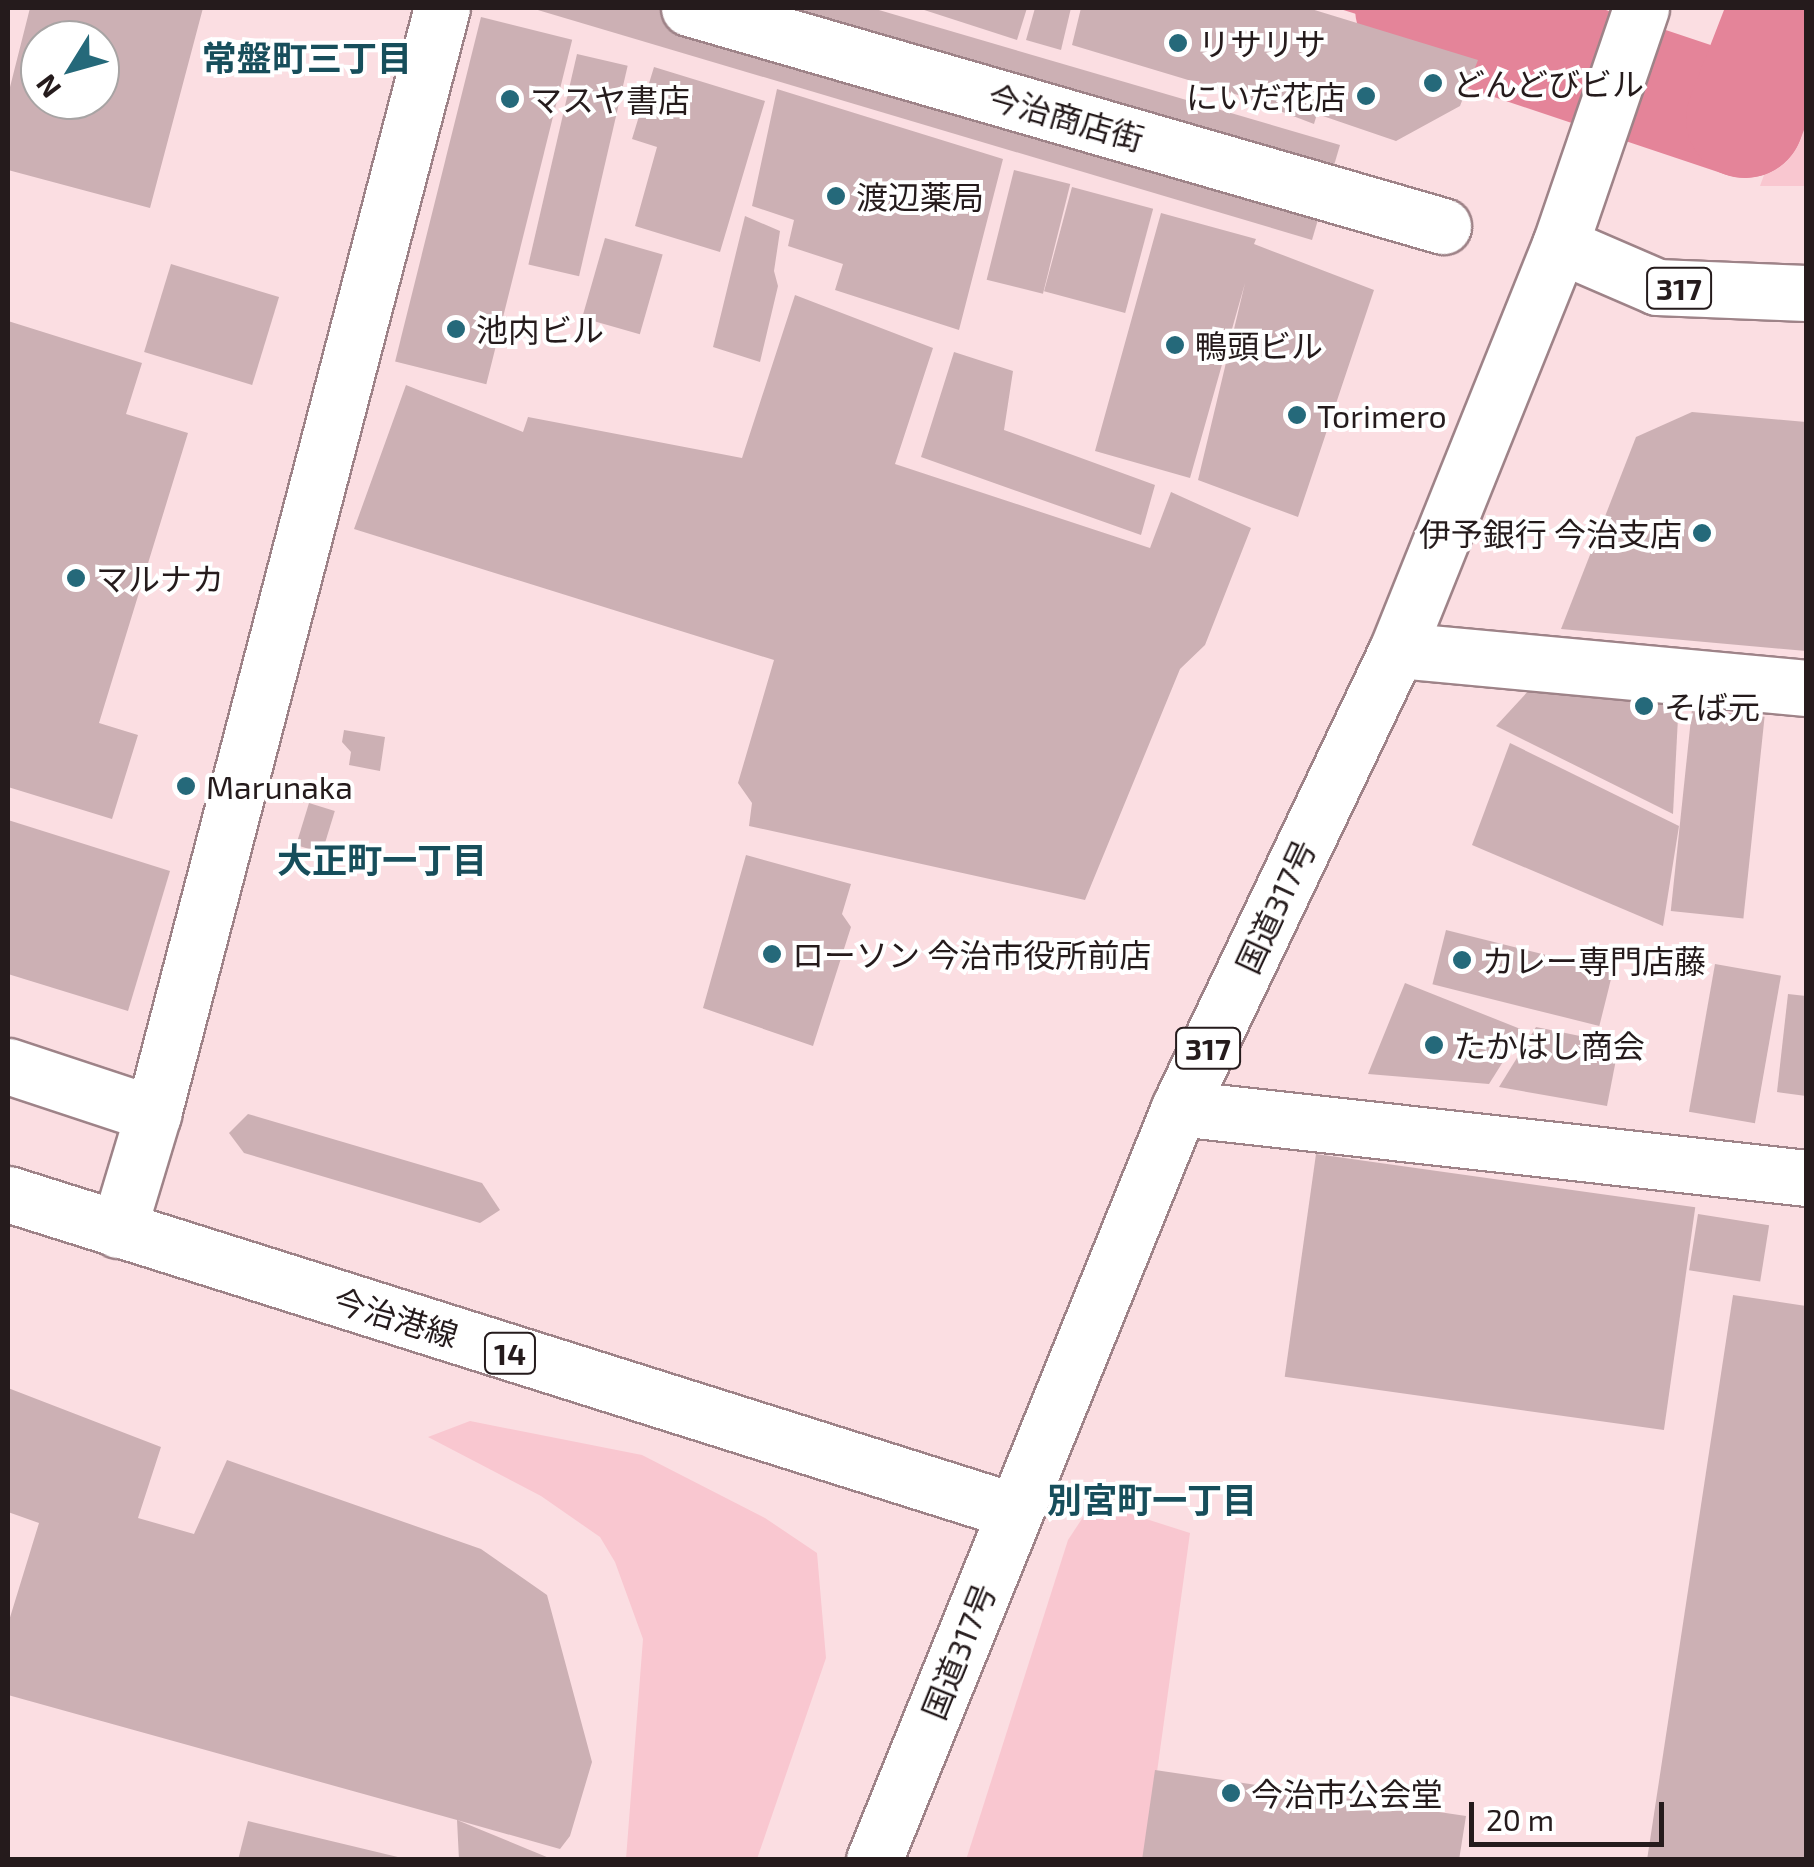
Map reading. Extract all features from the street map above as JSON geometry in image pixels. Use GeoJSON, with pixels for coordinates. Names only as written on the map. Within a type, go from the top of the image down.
{"type":"FeatureCollection","features":[{"type":"Feature","properties":{"kind":"main road"},"geometry":{"type":"LineString","coordinates":[[118,1230],[153,1114],[442,8]]}},
{"type":"Feature","properties":{"kind":"main road","name":"今治商店街"},"geometry":{"type":"LineString","coordinates":[[689,8],[1443,226]]}},
{"type":"Feature","properties":{"kind":"main road","name":"国道317号"},"geometry":{"type":"LineString","coordinates":[[874,1860],[1179,1108],[1397,650],[1560,245],[1641,8]]}},
{"type":"Feature","properties":{"kind":"main road","name":"317"},"geometry":{"type":"LineString","coordinates":[[1560,245],[1658,287],[1806,293]]}},
{"type":"Feature","properties":{"kind":"main road"},"geometry":{"type":"LineString","coordinates":[[1397,650],[1806,688]]}},
{"type":"Feature","properties":{"kind":"main road"},"geometry":{"type":"LineString","coordinates":[[8,1066],[153,1114]]}},
{"type":"Feature","properties":{"kind":"main road"},"geometry":{"type":"LineString","coordinates":[[1179,1108],[1806,1178]]}},
{"type":"Feature","properties":{"kind":"main road","name":"今治港線"},"geometry":{"type":"LineString","coordinates":[[8,1194],[1014,1511]]}},
{"type":"Feature","properties":{"kind":"shaded area"},"geometry":{"type":"Polygon","coordinates":[[[1337,8],[1474,8],[1494,14],[1481,53],[1337,8]]]}},
{"type":"Feature","properties":{"kind":"shaded area"},"geometry":{"type":"Polygon","coordinates":[[[1806,59],[1806,186],[1760,186],[1806,59]]]}},
{"type":"Feature","properties":{"kind":"shaded area"},"geometry":{"type":"Polygon","coordinates":[[[470,1421],[642,1455],[765,1518],[817,1553],[826,1658],[757,1859],[626,1859],[643,1639],[615,1562],[600,1537],[541,1496],[428,1437],[470,1421]]]}},
{"type":"Feature","properties":{"kind":"shaded area"},"geometry":{"type":"Polygon","coordinates":[[[1093,1502],[1190,1533],[1145,1859],[966,1860],[1068,1540],[1093,1502]]]}},
{"type":"Feature","properties":{"kind":"building"},"geometry":{"type":"Polygon","coordinates":[[[30,8],[203,8],[150,208],[8,170],[8,95],[20,48],[20,120],[120,120],[120,20],[27,20],[30,8]]]}},
{"type":"Feature","properties":{"kind":"building"},"geometry":{"type":"Polygon","coordinates":[[[531,8],[872,8],[1340,145],[1312,240],[531,8]]]}},
{"type":"Feature","properties":{"kind":"building"},"geometry":{"type":"Polygon","coordinates":[[[918,8],[1027,8],[1017,40],[918,8]]]}},
{"type":"Feature","properties":{"kind":"building"},"geometry":{"type":"Polygon","coordinates":[[[1035,8],[1071,8],[1061,50],[1026,40],[1035,8]]]}},
{"type":"Feature","properties":{"kind":"building"},"geometry":{"type":"Polygon","coordinates":[[[1081,8],[1308,8],[1478,60],[1460,106],[1396,141],[1317,114],[1314,124],[1238,95],[1072,45],[1081,8]]]}},
{"type":"Feature","properties":{"kind":"building"},"geometry":{"type":"Polygon","coordinates":[[[481,17],[572,40],[486,384],[395,361],[481,17]]]}},
{"type":"Feature","properties":{"kind":"building"},"geometry":{"type":"Polygon","coordinates":[[[577,54],[628,66],[579,276],[528,264],[577,54]]]}},
{"type":"Feature","properties":{"kind":"building"},"geometry":{"type":"Polygon","coordinates":[[[654,67],[765,101],[720,252],[635,226],[657,147],[632,139],[654,67]]]}},
{"type":"Feature","properties":{"kind":"building"},"geometry":{"type":"Polygon","coordinates":[[[777,89],[1003,159],[959,330],[835,290],[843,264],[788,246],[794,220],[752,206],[777,89]]]}},
{"type":"Feature","properties":{"kind":"building"},"geometry":{"type":"Polygon","coordinates":[[[1014,170],[1070,184],[1043,294],[987,280],[1014,170]]]}},
{"type":"Feature","properties":{"kind":"building"},"geometry":{"type":"Polygon","coordinates":[[[1072,187],[1153,209],[1125,313],[1044,291],[1072,187]]]}},
{"type":"Feature","properties":{"kind":"building"},"geometry":{"type":"Polygon","coordinates":[[[1161,213],[1256,239],[1254,244],[1374,290],[1298,517],[1198,480],[1245,283],[1190,478],[1095,451],[1161,213]]]}},
{"type":"Feature","properties":{"kind":"building"},"geometry":{"type":"Polygon","coordinates":[[[745,216],[780,231],[774,271],[778,286],[760,362],[713,347],[745,216]]]}},
{"type":"Feature","properties":{"kind":"building"},"geometry":{"type":"Polygon","coordinates":[[[605,238],[663,255],[640,334],[582,318],[605,238]]]}},
{"type":"Feature","properties":{"kind":"building"},"geometry":{"type":"Polygon","coordinates":[[[171,264],[279,297],[252,385],[144,352],[171,264]]]}},
{"type":"Feature","properties":{"kind":"building"},"geometry":{"type":"Polygon","coordinates":[[[795,295],[933,348],[895,464],[1150,548],[1171,492],[1251,528],[1205,645],[1180,669],[1085,900],[749,826],[752,803],[738,783],[774,660],[354,529],[406,385],[523,432],[528,417],[742,458],[795,295]]]}},
{"type":"Feature","properties":{"kind":"building","name":"マルナカ"},"geometry":{"type":"Polygon","coordinates":[[[8,321],[142,363],[126,414],[188,433],[99,723],[138,735],[112,819],[8,787],[8,321]]]}},
{"type":"Feature","properties":{"kind":"building"},"geometry":{"type":"Polygon","coordinates":[[[954,352],[1013,371],[1004,430],[1155,485],[1141,535],[921,457],[954,352]]]}},
{"type":"Feature","properties":{"kind":"building","name":"伊予銀行 今治支店"},"geometry":{"type":"Polygon","coordinates":[[[1692,412],[1806,422],[1806,651],[1561,629],[1636,437],[1692,412]]]}},
{"type":"Feature","properties":{"kind":"building"},"geometry":{"type":"Polygon","coordinates":[[[1543,675],[1679,698],[1673,814],[1496,726],[1543,675]]]}},
{"type":"Feature","properties":{"kind":"building"},"geometry":{"type":"Polygon","coordinates":[[[1692,709],[1765,717],[1743,919],[1671,911],[1692,709]]]}},
{"type":"Feature","properties":{"kind":"building"},"geometry":{"type":"Polygon","coordinates":[[[344,730],[385,737],[380,771],[349,765],[351,752],[342,742],[344,730]]]}},
{"type":"Feature","properties":{"kind":"building"},"geometry":{"type":"Polygon","coordinates":[[[1510,743],[1679,826],[1663,926],[1472,845],[1510,743]]]}},
{"type":"Feature","properties":{"kind":"building"},"geometry":{"type":"Polygon","coordinates":[[[309,803],[335,811],[322,853],[296,845],[309,803]]]}},
{"type":"Feature","properties":{"kind":"building"},"geometry":{"type":"Polygon","coordinates":[[[8,820],[170,871],[128,1011],[8,974],[8,820]]]}},
{"type":"Feature","properties":{"kind":"building"},"geometry":{"type":"Polygon","coordinates":[[[746,855],[851,884],[842,914],[851,927],[813,1046],[703,1008],[746,855]]]}},
{"type":"Feature","properties":{"kind":"building"},"geometry":{"type":"Polygon","coordinates":[[[1446,930],[1613,972],[1599,1026],[1432,984],[1446,930]]]}},
{"type":"Feature","properties":{"kind":"building"},"geometry":{"type":"Polygon","coordinates":[[[1715,964],[1781,976],[1755,1123],[1689,1112],[1715,964]]]}},
{"type":"Feature","properties":{"kind":"building"},"geometry":{"type":"Polygon","coordinates":[[[1405,983],[1523,1030],[1489,1084],[1368,1074],[1405,983]]]}},
{"type":"Feature","properties":{"kind":"building"},"geometry":{"type":"Polygon","coordinates":[[[1788,994],[1806,996],[1806,1096],[1777,1092],[1788,994]]]}},
{"type":"Feature","properties":{"kind":"building"},"geometry":{"type":"Polygon","coordinates":[[[1536,1027],[1619,1044],[1607,1106],[1499,1087],[1536,1027]]]}},
{"type":"Feature","properties":{"kind":"building"},"geometry":{"type":"Polygon","coordinates":[[[248,1114],[482,1183],[500,1210],[480,1223],[244,1153],[229,1133],[248,1114]]]}},
{"type":"Feature","properties":{"kind":"building"},"geometry":{"type":"Polygon","coordinates":[[[1316,1154],[1695,1207],[1664,1430],[1285,1377],[1316,1154]]]}},
{"type":"Feature","properties":{"kind":"building"},"geometry":{"type":"Polygon","coordinates":[[[1698,1214],[1769,1225],[1760,1282],[1689,1270],[1698,1214]]]}},
{"type":"Feature","properties":{"kind":"building"},"geometry":{"type":"Polygon","coordinates":[[[1733,1295],[1806,1306],[1806,1860],[1647,1860],[1733,1295]]]}},
{"type":"Feature","properties":{"kind":"building"},"geometry":{"type":"Polygon","coordinates":[[[8,1388],[161,1447],[138,1518],[194,1534],[227,1460],[481,1549],[547,1595],[592,1762],[570,1836],[560,1849],[8,1695],[8,1624],[39,1523],[8,1512],[8,1388]]]}},
{"type":"Feature","properties":{"kind":"building","name":"今治市公会堂"},"geometry":{"type":"Polygon","coordinates":[[[1155,1770],[1466,1816],[1459,1860],[1142,1860],[1155,1770]]]}},
{"type":"Feature","properties":{"kind":"building"},"geometry":{"type":"Polygon","coordinates":[[[457,1820],[554,1860],[459,1860],[457,1820]]]}},
{"type":"Feature","properties":{"kind":"building"},"geometry":{"type":"Polygon","coordinates":[[[248,1821],[402,1858],[402,1860],[238,1860],[248,1821]]]}},
{"type":"Feature","properties":{"kind":"waterway"},"geometry":{"type":"LineString","coordinates":[[1414,8],[1745,119],[1788,8]]}},
{"type":"Feature","properties":{"kind":"place","name":"リサリサ"},"geometry":{"type":"Point","coordinates":[1178,43]}},
{"type":"Feature","properties":{"kind":"place","name":"どんどびビル"},"geometry":{"type":"Point","coordinates":[1433,83]}},
{"type":"Feature","properties":{"kind":"place","name":"にいだ花店"},"geometry":{"type":"Point","coordinates":[1366,96]}},
{"type":"Feature","properties":{"kind":"place","name":"マスヤ書店"},"geometry":{"type":"Point","coordinates":[510,99]}},
{"type":"Feature","properties":{"kind":"place","name":"渡辺薬局"},"geometry":{"type":"Point","coordinates":[836,196]}},
{"type":"Feature","properties":{"kind":"place","name":"池内ビル"},"geometry":{"type":"Point","coordinates":[456,329]}},
{"type":"Feature","properties":{"kind":"place","name":"鴨頭ビル"},"geometry":{"type":"Point","coordinates":[1175,345]}},
{"type":"Feature","properties":{"kind":"place","name":"Torimero"},"geometry":{"type":"Point","coordinates":[1297,415]}},
{"type":"Feature","properties":{"kind":"place","name":"伊予銀行 今治支店"},"geometry":{"type":"Point","coordinates":[1702,533]}},
{"type":"Feature","properties":{"kind":"place","name":"マルナカ"},"geometry":{"type":"Point","coordinates":[76,578]}},
{"type":"Feature","properties":{"kind":"place","name":"そば元"},"geometry":{"type":"Point","coordinates":[1644,706]}},
{"type":"Feature","properties":{"kind":"place","name":"Marunaka"},"geometry":{"type":"Point","coordinates":[186,786]}},
{"type":"Feature","properties":{"kind":"place","name":"ローソン 今治市役所前店"},"geometry":{"type":"Point","coordinates":[772,954]}},
{"type":"Feature","properties":{"kind":"place","name":"カレー専門店藤"},"geometry":{"type":"Point","coordinates":[1462,960]}},
{"type":"Feature","properties":{"kind":"place","name":"たかはし商会"},"geometry":{"type":"Point","coordinates":[1434,1045]}},
{"type":"Feature","properties":{"kind":"place","name":"今治市公会堂"},"geometry":{"type":"Point","coordinates":[1231,1793]}},
{"type":"Feature","properties":{"kind":"district","name":"常盤町三丁目"},"geometry":{"type":"Point","coordinates":[307,57]}},
{"type":"Feature","properties":{"kind":"district","name":"大正町一丁目"},"geometry":{"type":"Point","coordinates":[382,859]}},
{"type":"Feature","properties":{"kind":"district","name":"別宮町一丁目"},"geometry":{"type":"Point","coordinates":[1152,1499]}}]}
